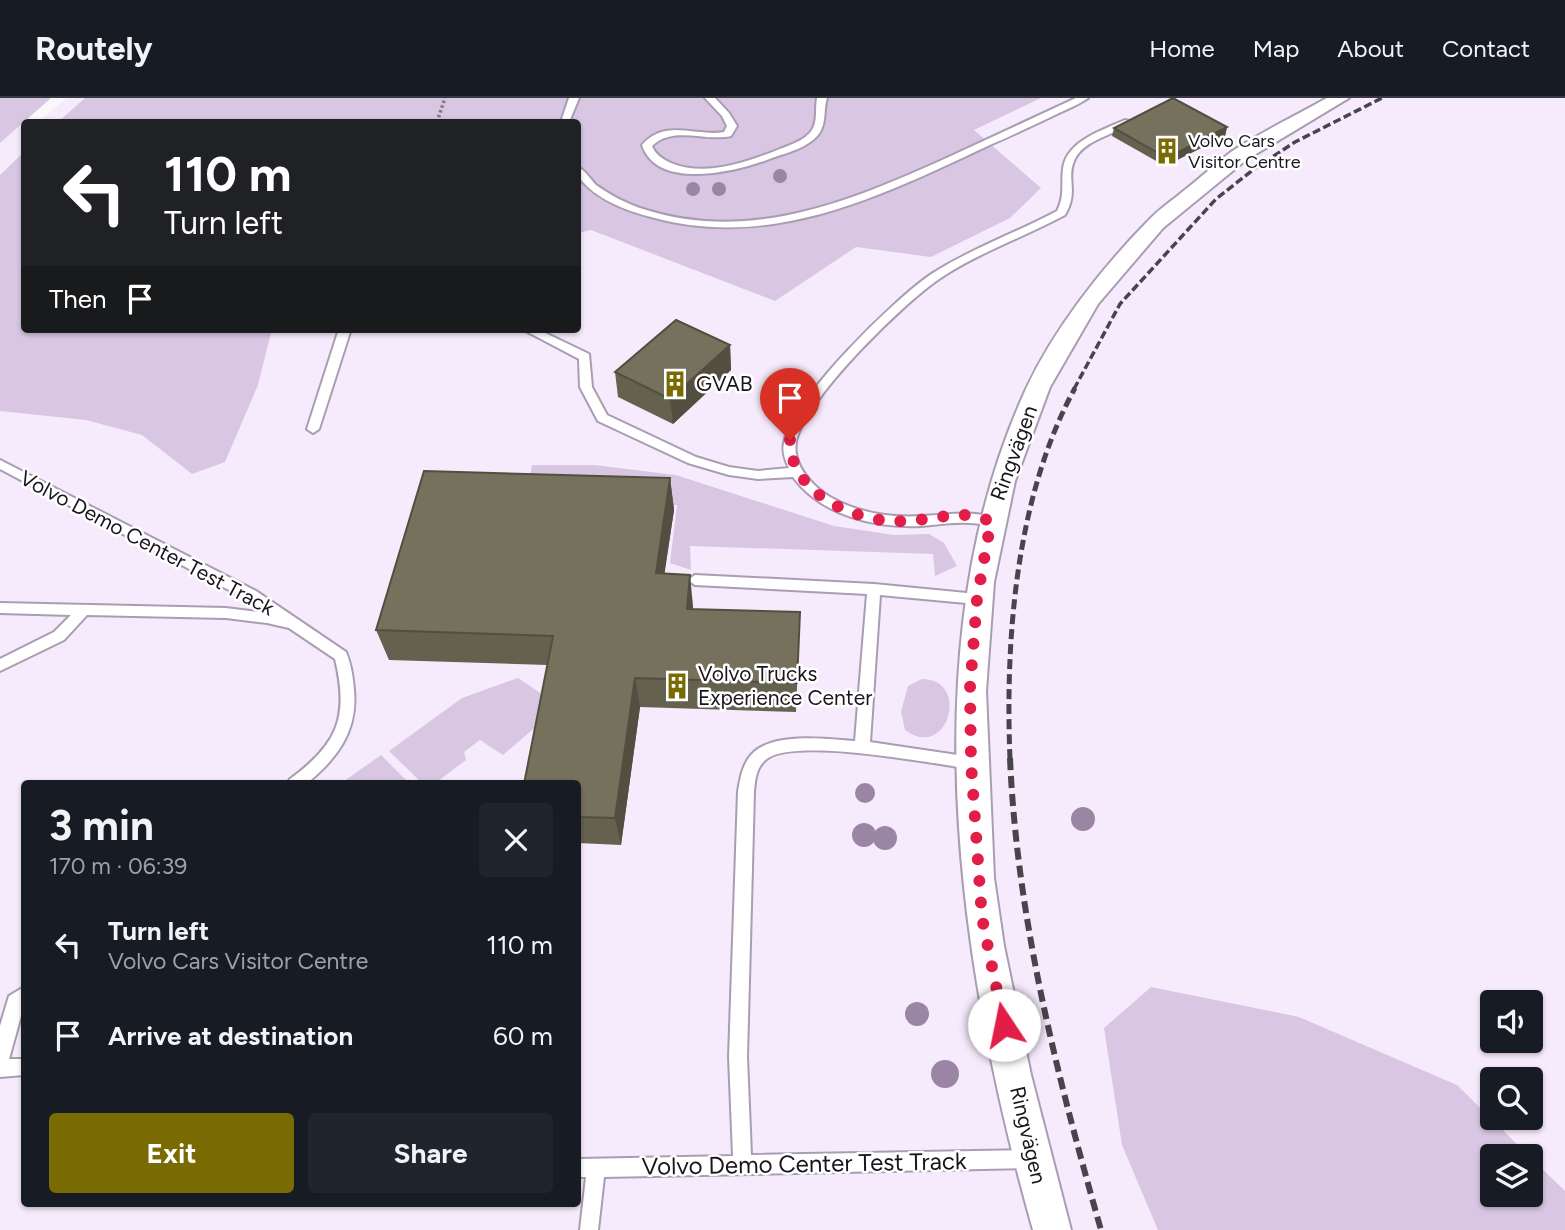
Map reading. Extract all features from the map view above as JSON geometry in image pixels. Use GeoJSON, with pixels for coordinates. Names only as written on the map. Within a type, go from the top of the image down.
{"type":"FeatureCollection","features":[{"type":"Feature","properties":{"kind":"street","name":"Ringvägen"},"geometry":{"type":"LineString","coordinates":[[1052,1230],[1031,1159],[982,918],[971,763],[970,688],[977,599],[991,521],[1007,463],[1035,395],[1071,329],[1113,269],[1152,225],[1213,173],[1259,142],[1340,98]]}},
{"type":"Feature","properties":{"kind":"lane"},"geometry":{"type":"LineString","coordinates":[[566,119],[574,98]]}},
{"type":"Feature","properties":{"kind":"lane"},"geometry":{"type":"LineString","coordinates":[[710,98],[730,123],[731,130],[728,134],[709,137],[672,131],[653,137],[648,145],[650,155],[670,166],[699,172],[725,170],[753,163],[799,144],[814,134],[820,123],[822,98]]}},
{"type":"Feature","properties":{"kind":"lane"},"geometry":{"type":"LineString","coordinates":[[581,173],[600,192],[648,214],[700,223],[770,223],[812,216],[868,197],[1083,98]]}},
{"type":"Feature","properties":{"kind":"lane"},"geometry":{"type":"LineString","coordinates":[[991,521],[967,514],[933,520],[890,521],[854,514],[817,494],[797,472],[790,455],[790,440],[798,420],[828,379],[924,284],[1060,213],[1070,198],[1069,158],[1083,145],[1141,116]]}},
{"type":"Feature","properties":{"kind":"lane"},"geometry":{"type":"LineString","coordinates":[[313,429],[344,333]]}},
{"type":"Feature","properties":{"kind":"lane"},"geometry":{"type":"LineString","coordinates":[[536,333],[585,357],[586,387],[602,418],[692,460],[729,471],[758,475],[797,472]]}},
{"type":"Feature","properties":{"kind":"lane","name":"Volvo Demo Center Test Track"},"geometry":{"type":"LineString","coordinates":[[0,464],[251,595],[341,656],[348,682],[343,733],[310,773],[300,780]]}},
{"type":"Feature","properties":{"kind":"lane"},"geometry":{"type":"LineString","coordinates":[[695,580],[874,589],[977,599]]}},
{"type":"Feature","properties":{"kind":"lane"},"geometry":{"type":"LineString","coordinates":[[862,746],[874,589]]}},
{"type":"Feature","properties":{"kind":"lane","name":"Volvo Demo Center Test Track"},"geometry":{"type":"LineString","coordinates":[[0,608],[226,613],[293,624]]}},
{"type":"Feature","properties":{"kind":"lane"},"geometry":{"type":"LineString","coordinates":[[0,665],[59,636],[84,610]]}},
{"type":"Feature","properties":{"kind":"lane"},"geometry":{"type":"LineString","coordinates":[[742,1165],[738,1057],[746,792],[750,767],[764,752],[786,747],[862,746],[971,763]]}},
{"type":"Feature","properties":{"kind":"lane"},"geometry":{"type":"LineString","coordinates":[[0,1059],[15,1002],[21,997]]}},
{"type":"Feature","properties":{"kind":"lane"},"geometry":{"type":"LineString","coordinates":[[0,1068],[21,1068]]}},
{"type":"Feature","properties":{"kind":"lane","name":"Volvo Demo Center Test Track"},"geometry":{"type":"LineString","coordinates":[[587,1167],[1031,1159]]}},
{"type":"Feature","properties":{"kind":"lane"},"geometry":{"type":"LineString","coordinates":[[587,1167],[589,1230]]}},
{"type":"Feature","properties":{"kind":"path"},"geometry":{"type":"LineString","coordinates":[[438,119],[445,98]]}},
{"type":"Feature","properties":{"kind":"shaded area"},"geometry":{"type":"Polygon","coordinates":[[[0,98],[51,98],[27,119],[21,119],[21,124],[0,143],[0,98]]]}},
{"type":"Feature","properties":{"kind":"shaded area"},"geometry":{"type":"Polygon","coordinates":[[[67,98],[1565,98],[1565,1230],[0,1230],[0,125],[21,127],[21,333],[581,333],[581,119],[42,119],[67,98]]]}},
{"type":"Feature","properties":{"kind":"shaded area"},"geometry":{"type":"Polygon","coordinates":[[[85,98],[1041,98],[974,130],[1041,188],[1010,218],[931,257],[856,247],[775,301],[591,230],[581,232],[581,119],[61,119],[85,98]]]}},
{"type":"Feature","properties":{"kind":"shaded area"},"geometry":{"type":"Polygon","coordinates":[[[21,155],[21,333],[271,333],[258,385],[225,462],[192,474],[142,435],[86,420],[0,411],[0,175],[21,155]]]}},
{"type":"Feature","properties":{"kind":"shaded area"},"geometry":{"type":"Polygon","coordinates":[[[532,465],[594,465],[676,475],[834,526],[894,535],[929,534],[944,543],[957,566],[935,576],[933,554],[690,546],[691,570],[670,563],[677,505],[526,500],[532,465]]]}},
{"type":"Feature","properties":{"kind":"shaded area"},"geometry":{"type":"Polygon","coordinates":[[[518,678],[549,699],[546,718],[503,755],[480,740],[464,752],[466,760],[439,780],[419,780],[389,751],[462,698],[518,678]]]}},
{"type":"Feature","properties":{"kind":"shaded area"},"geometry":{"type":"Polygon","coordinates":[[[922,679],[937,683],[946,691],[949,704],[948,716],[942,728],[933,736],[920,737],[905,730],[901,712],[908,686],[922,679]]]}},
{"type":"Feature","properties":{"kind":"shaded area"},"geometry":{"type":"Polygon","coordinates":[[[381,755],[406,780],[346,780],[381,755]]]}},
{"type":"Feature","properties":{"kind":"shaded area"},"geometry":{"type":"Polygon","coordinates":[[[1151,987],[1299,1017],[1457,1085],[1480,1108],[1480,1130],[1503,1130],[1517,1144],[1480,1144],[1480,1207],[1543,1207],[1543,1170],[1565,1191],[1565,1230],[1158,1230],[1122,1145],[1104,1028],[1151,987]]]}},
{"type":"Feature","properties":{"kind":"building","name":"Volvo Cars Visitor Centre"},"geometry":{"type":"Polygon","coordinates":[[[1173,98],[1227,127],[1167,158],[1114,128],[1173,98]]]}},
{"type":"Feature","properties":{"kind":"building"},"geometry":{"type":"Polygon","coordinates":[[[676,320],[730,345],[670,399],[615,372],[676,320]]]}},
{"type":"Feature","properties":{"kind":"building","name":"Volvo Trucks Experience Center"},"geometry":{"type":"Polygon","coordinates":[[[424,471],[670,478],[656,573],[690,575],[687,609],[800,612],[797,683],[635,678],[615,818],[581,817],[581,780],[525,780],[553,636],[376,630],[424,471]]]}},
{"type":"Feature","properties":{"kind":"railway"},"geometry":{"type":"LineString","coordinates":[[1074,389],[1120,304],[1216,199],[1295,142],[1382,98]]}},
{"type":"Feature","properties":{"kind":"railway"},"geometry":{"type":"LineString","coordinates":[[1010,759],[1010,665],[1018,569],[1039,475],[1055,430],[1075,388]]}},
{"type":"Feature","properties":{"kind":"railway"},"geometry":{"type":"LineString","coordinates":[[1010,758],[1014,818],[1030,938],[1069,1114],[1101,1230]]}},
{"type":"Feature","properties":{"kind":"place","name":"Volvo Cars Visitor Centre"},"geometry":{"type":"Point","coordinates":[1167,151]}},
{"type":"Feature","properties":{"kind":"place","name":"GVAB"},"geometry":{"type":"Point","coordinates":[675,384]}},
{"type":"Feature","properties":{"kind":"place","name":"Volvo Trucks Experience Center"},"geometry":{"type":"Point","coordinates":[677,686]}},
{"type":"Feature","properties":{"kind":"route"},"geometry":{"type":"LineString","coordinates":[[790,440],[790,455],[797,472],[808,487],[854,514],[890,521],[933,520],[967,514],[991,521],[977,599],[970,688],[971,763],[982,918],[1004,1025]]}}]}
